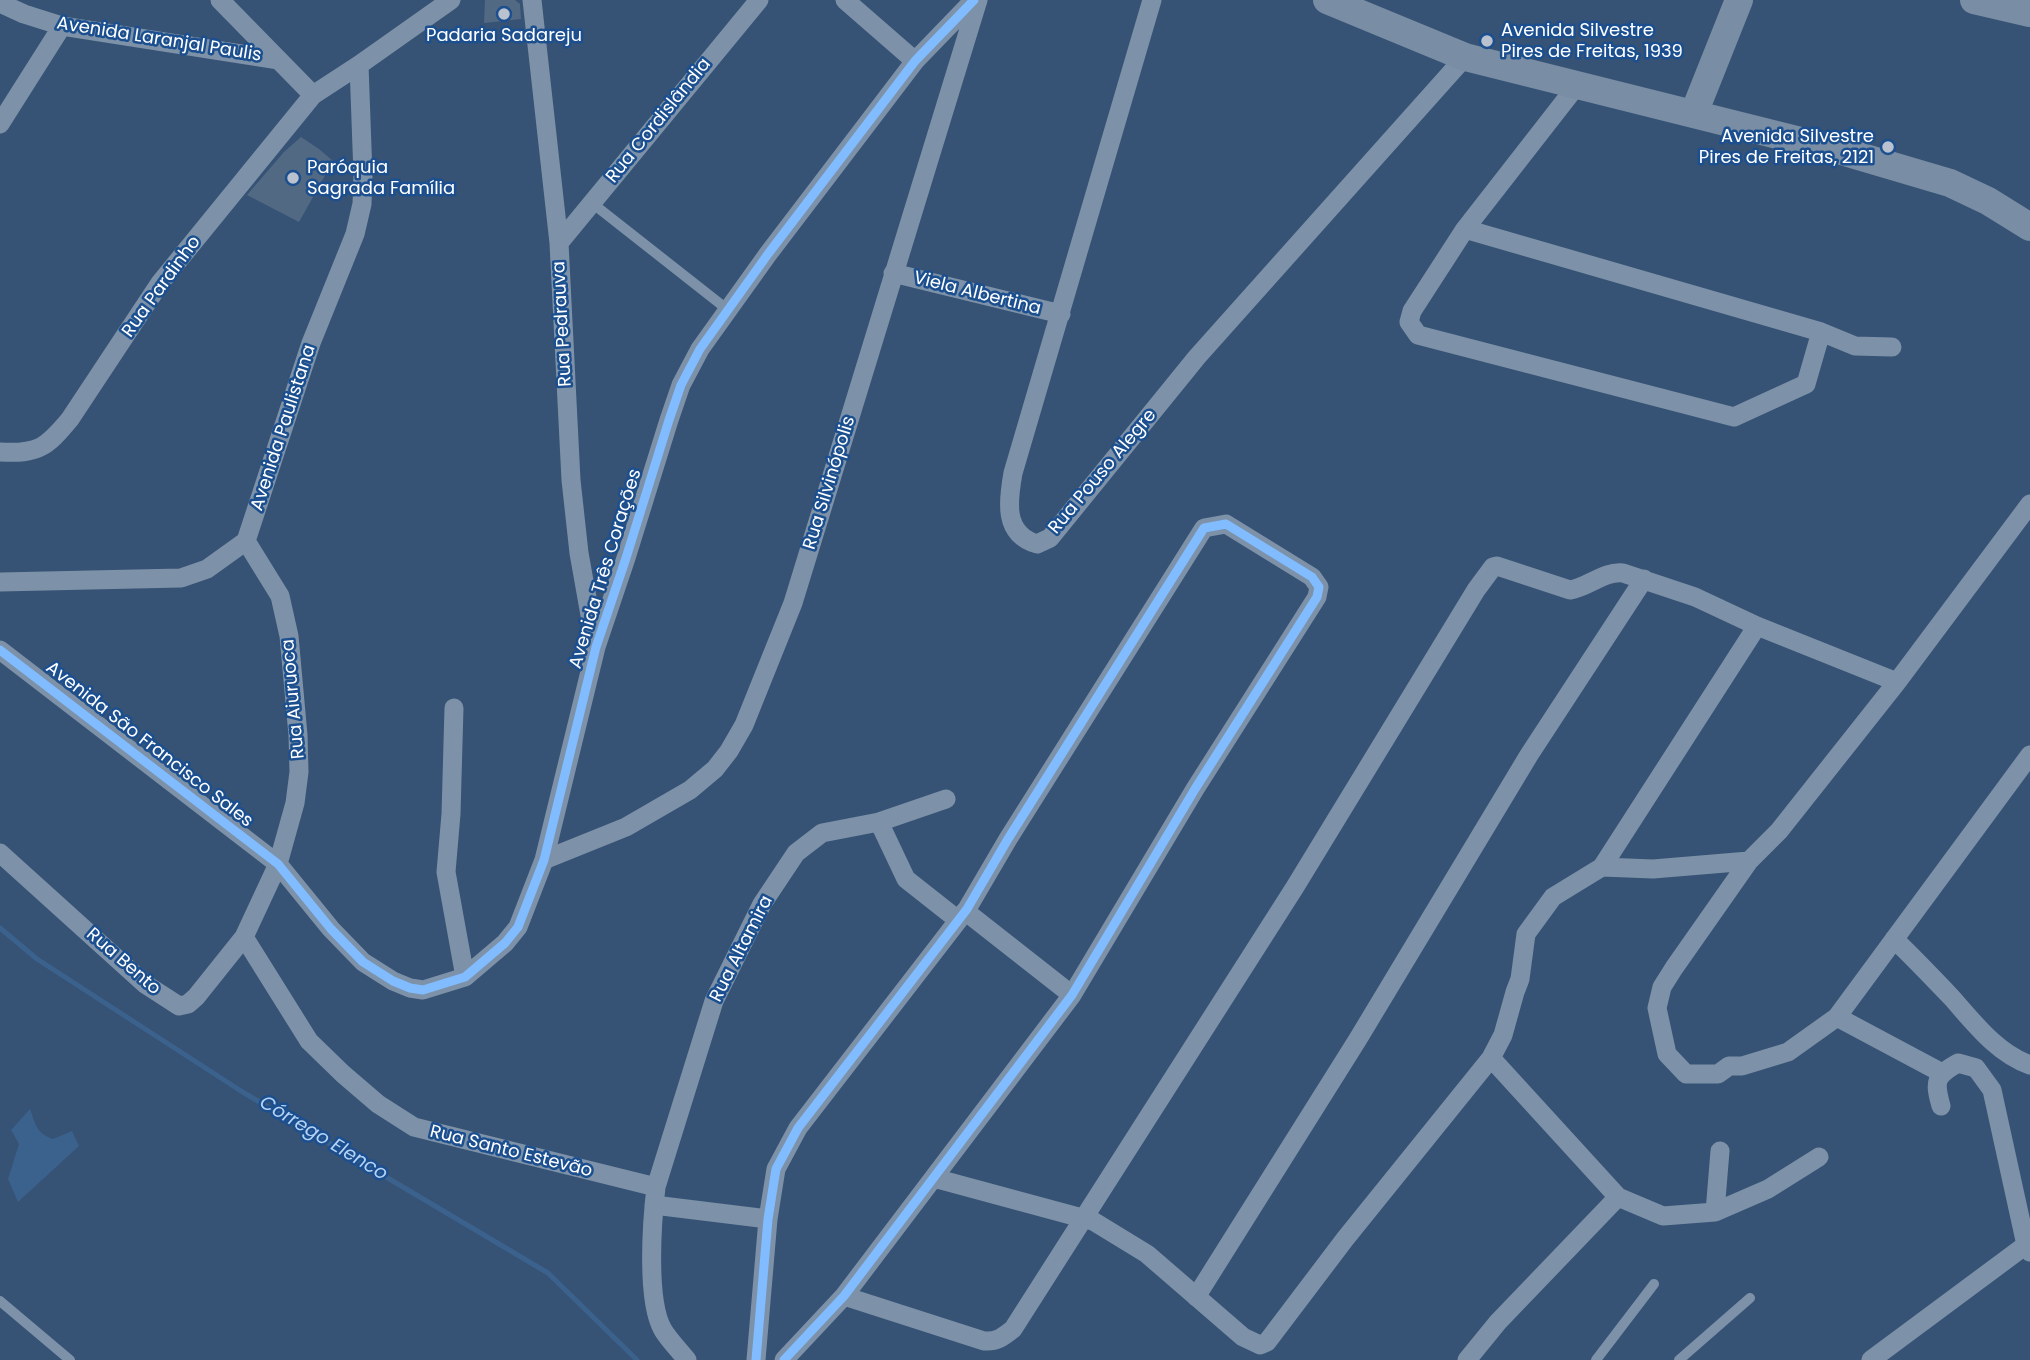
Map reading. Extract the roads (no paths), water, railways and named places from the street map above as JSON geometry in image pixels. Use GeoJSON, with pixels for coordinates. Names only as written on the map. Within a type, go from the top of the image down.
{"type":"FeatureCollection","features":[{"type":"Feature","properties":{"kind":"main road"},"geometry":{"type":"LineString","coordinates":[[1327,0],[1465,57],[1845,152],[1950,183],[1988,201],[2030,227]]}},
{"type":"Feature","properties":{"kind":"main road"},"geometry":{"type":"LineString","coordinates":[[1694,113],[1739,0]]}},
{"type":"Feature","properties":{"kind":"main road"},"geometry":{"type":"LineString","coordinates":[[1987,2],[2030,13]]}},
{"type":"Feature","properties":{"kind":"street"},"geometry":{"type":"LineString","coordinates":[[220,0],[313,95]]}},
{"type":"Feature","properties":{"kind":"street","name":"Rua Pardinho"},"geometry":{"type":"LineString","coordinates":[[0,452],[22,453],[40,448],[55,438],[160,283],[313,95],[451,0]]}},
{"type":"Feature","properties":{"kind":"street","name":"Rua Pedrauva"},"geometry":{"type":"LineString","coordinates":[[532,0],[559,243],[571,480],[579,553],[596,647]]}},
{"type":"Feature","properties":{"kind":"street","name":"Rua Cordislândia"},"geometry":{"type":"LineString","coordinates":[[559,243],[759,0]]}},
{"type":"Feature","properties":{"kind":"street"},"geometry":{"type":"LineString","coordinates":[[845,0],[915,61]]}},
{"type":"Feature","properties":{"kind":"street","name":"Avenida Três Corações"},"geometry":{"type":"LineString","coordinates":[[278,864],[331,929],[363,962],[393,981],[410,988],[423,990],[466,977],[505,943],[518,927],[544,860],[596,647],[681,385],[700,349],[728,310],[915,61],[976,0]]}},
{"type":"Feature","properties":{"kind":"street","name":"Rua Silvinópolis"},"geometry":{"type":"LineString","coordinates":[[544,860],[626,827],[690,790],[715,769],[744,725],[793,603],[976,0]]}},
{"type":"Feature","properties":{"kind":"street","name":"Rua Pouso Alegre"},"geometry":{"type":"LineString","coordinates":[[1152,0],[1013,473],[1008,497],[1010,517],[1016,530],[1026,541],[1037,544],[1050,538],[1197,357],[1465,57]]}},
{"type":"Feature","properties":{"kind":"street","name":"Avenida Laranjal Paulis"},"geometry":{"type":"LineString","coordinates":[[0,3],[62,26],[279,60]]}},
{"type":"Feature","properties":{"kind":"street"},"geometry":{"type":"LineString","coordinates":[[0,124],[62,26]]}},
{"type":"Feature","properties":{"kind":"street","name":"Avenida Paulistana"},"geometry":{"type":"LineString","coordinates":[[246,541],[311,343],[355,233],[362,204],[359,65]]}},
{"type":"Feature","properties":{"kind":"street"},"geometry":{"type":"LineString","coordinates":[[1578,84],[1465,229],[1412,311],[1409,322],[1418,335],[1734,417],[1806,384],[1821,332]]}},
{"type":"Feature","properties":{"kind":"street"},"geometry":{"type":"LineString","coordinates":[[1465,229],[1821,332],[1855,346],[1892,346]]}},
{"type":"Feature","properties":{"kind":"street","name":"Viela Albertina"},"geometry":{"type":"LineString","coordinates":[[893,273],[1061,314]]}},
{"type":"Feature","properties":{"kind":"street"},"geometry":{"type":"LineString","coordinates":[[2030,504],[1897,682],[1779,831],[1749,861],[1674,968],[1662,987],[1657,1008],[1667,1054],[1686,1074],[1718,1074],[1729,1066],[1742,1066],[1788,1052],[1837,1017],[2030,755]]}},
{"type":"Feature","properties":{"kind":"street"},"geometry":{"type":"LineString","coordinates":[[756,1360],[768,1219],[776,1169],[798,1128],[961,916],[1204,528],[1226,524],[1312,577],[1320,587],[1317,597],[1195,789],[1072,995],[844,1296],[784,1360]]}},
{"type":"Feature","properties":{"kind":"street"},"geometry":{"type":"LineString","coordinates":[[0,582],[181,578],[207,569],[246,541]]}},
{"type":"Feature","properties":{"kind":"street","name":"Rua Aiuruoca"},"geometry":{"type":"LineString","coordinates":[[246,541],[280,596],[289,636],[299,772],[295,803],[278,864]]}},
{"type":"Feature","properties":{"kind":"street"},"geometry":{"type":"LineString","coordinates":[[844,1296],[984,1341],[993,1342],[1013,1329],[1295,887],[1491,568],[1497,566],[1570,590],[1613,572],[1623,573],[1695,597],[1757,626],[1897,682]]}},
{"type":"Feature","properties":{"kind":"street"},"geometry":{"type":"LineString","coordinates":[[1196,1297],[1359,1039],[1528,755],[1644,579]]}},
{"type":"Feature","properties":{"kind":"street"},"geometry":{"type":"LineString","coordinates":[[934,1178],[1093,1221],[1147,1254],[1242,1337],[1260,1345],[1267,1342],[1345,1239],[1491,1058],[1503,1035],[1520,979],[1526,934],[1553,897],[1602,867],[1757,626]]}},
{"type":"Feature","properties":{"kind":"street","name":"Avenida São Francisco Sales"},"geometry":{"type":"LineString","coordinates":[[0,650],[278,864]]}},
{"type":"Feature","properties":{"kind":"street"},"geometry":{"type":"LineString","coordinates":[[454,708],[451,814],[446,872],[466,977]]}},
{"type":"Feature","properties":{"kind":"street","name":"Rua Altamira"},"geometry":{"type":"LineString","coordinates":[[655,1196],[714,1001],[762,904],[796,853],[822,833],[878,822],[946,799]]}},
{"type":"Feature","properties":{"kind":"street"},"geometry":{"type":"LineString","coordinates":[[878,822],[906,879],[1072,995]]}},
{"type":"Feature","properties":{"kind":"street","name":"Rua Bento"},"geometry":{"type":"LineString","coordinates":[[0,853],[145,984],[179,1006],[188,1004],[195,997],[244,937],[278,864]]}},
{"type":"Feature","properties":{"kind":"street"},"geometry":{"type":"LineString","coordinates":[[1602,867],[1653,869],[1749,861]]}},
{"type":"Feature","properties":{"kind":"street","name":"Rua Santo Estevão"},"geometry":{"type":"LineString","coordinates":[[244,937],[309,1041],[352,1082],[414,1127],[655,1196],[768,1219]]}},
{"type":"Feature","properties":{"kind":"street"},"geometry":{"type":"LineString","coordinates":[[1894,939],[1923,966],[1994,1044],[2015,1060],[2030,1065]]}},
{"type":"Feature","properties":{"kind":"street"},"geometry":{"type":"LineString","coordinates":[[1837,1017],[1941,1073]]}},
{"type":"Feature","properties":{"kind":"street"},"geometry":{"type":"LineString","coordinates":[[1491,1058],[1618,1197],[1663,1216],[1715,1212],[1768,1189],[1819,1157]]}},
{"type":"Feature","properties":{"kind":"street"},"geometry":{"type":"LineString","coordinates":[[1871,1360],[2028,1249],[2022,1187],[1992,1090],[1976,1068],[1958,1063],[1941,1073],[1936,1089],[1941,1106]]}},
{"type":"Feature","properties":{"kind":"street"},"geometry":{"type":"LineString","coordinates":[[1715,1212],[1720,1151]]}},
{"type":"Feature","properties":{"kind":"street"},"geometry":{"type":"LineString","coordinates":[[655,1196],[652,1293],[661,1328],[687,1360]]}},
{"type":"Feature","properties":{"kind":"street"},"geometry":{"type":"LineString","coordinates":[[1467,1360],[1498,1322],[1618,1197]]}},
{"type":"Feature","properties":{"kind":"lane"},"geometry":{"type":"LineString","coordinates":[[592,203],[728,310]]}},
{"type":"Feature","properties":{"kind":"lane"},"geometry":{"type":"LineString","coordinates":[[1596,1360],[1654,1284]]}},
{"type":"Feature","properties":{"kind":"lane"},"geometry":{"type":"LineString","coordinates":[[1679,1360],[1750,1298]]}},
{"type":"Feature","properties":{"kind":"lane"},"geometry":{"type":"LineString","coordinates":[[0,1301],[70,1360]]}},
{"type":"Feature","properties":{"kind":"water"},"geometry":{"type":"Polygon","coordinates":[[[30,1109],[37,1128],[43,1134],[53,1139],[72,1131],[79,1146],[18,1202],[8,1179],[19,1144],[11,1130],[30,1109]]]}},
{"type":"Feature","properties":{"kind":"waterway","name":"Córrego Elenco"},"geometry":{"type":"LineString","coordinates":[[0,928],[37,959],[241,1091],[548,1273],[637,1360]]}},
{"type":"Feature","properties":{"kind":"place","name":"Padaria Sadareju"},"geometry":{"type":"Point","coordinates":[504,14]}},
{"type":"Feature","properties":{"kind":"place","name":"Avenida Silvestre Pires de Freitas, 1939"},"geometry":{"type":"Point","coordinates":[1487,41]}},
{"type":"Feature","properties":{"kind":"place","name":"Avenida Silvestre Pires de Freitas, 2121"},"geometry":{"type":"Point","coordinates":[1888,147]}},
{"type":"Feature","properties":{"kind":"place","name":"Paróquia Sagrada Família"},"geometry":{"type":"Point","coordinates":[293,178]}}]}
